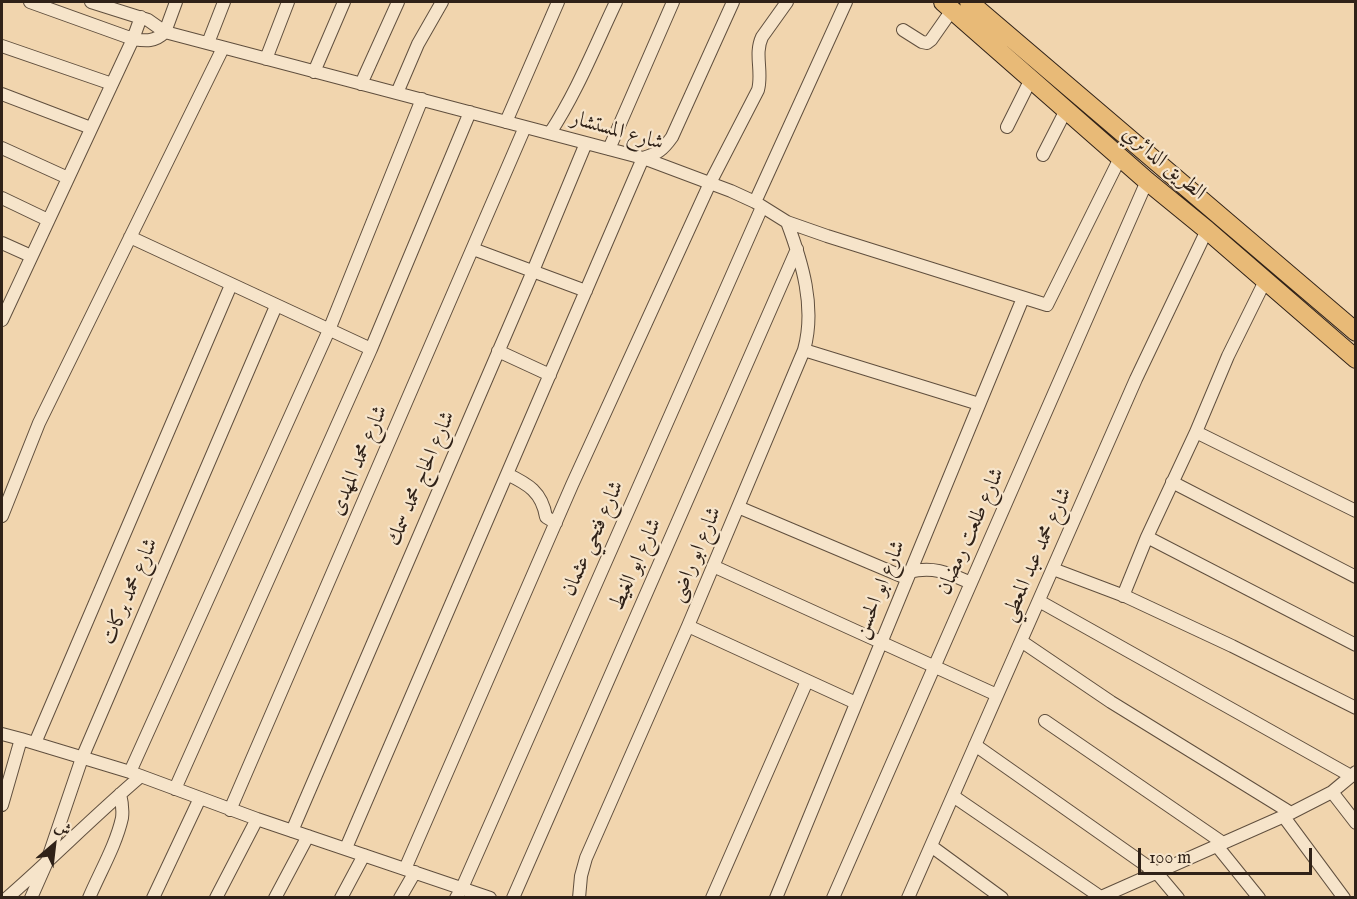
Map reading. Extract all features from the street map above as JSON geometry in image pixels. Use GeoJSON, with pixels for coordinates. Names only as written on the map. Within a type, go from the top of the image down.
{"type":"FeatureCollection","features":[{"type":"Feature","properties":{"kind":"highway","name":"الطريق الدائري"},"geometry":{"type":"LineString","coordinates":[[969,2],[1356,332]]}},
{"type":"Feature","properties":{"kind":"highway","name":"الطريق الدائري"},"geometry":{"type":"LineString","coordinates":[[952,4],[1031,79],[1120,158],[1356,359]]}},
{"type":"Feature","properties":{"kind":"street"},"geometry":{"type":"LineString","coordinates":[[30,2],[133,39],[148,41],[160,37],[165,32],[176,2]]}},
{"type":"Feature","properties":{"kind":"street"},"geometry":{"type":"LineString","coordinates":[[91,2],[105,4],[141,17],[154,23],[165,32]]}},
{"type":"Feature","properties":{"kind":"street"},"geometry":{"type":"LineString","coordinates":[[208,43],[224,2]]}},
{"type":"Feature","properties":{"kind":"street"},"geometry":{"type":"LineString","coordinates":[[266,59],[288,2]]}},
{"type":"Feature","properties":{"kind":"street"},"geometry":{"type":"LineString","coordinates":[[314,72],[344,2]]}},
{"type":"Feature","properties":{"kind":"street"},"geometry":{"type":"LineString","coordinates":[[361,84],[398,2]]}},
{"type":"Feature","properties":{"kind":"street"},"geometry":{"type":"LineString","coordinates":[[398,93],[418,44],[442,2]]}},
{"type":"Feature","properties":{"kind":"street"},"geometry":{"type":"LineString","coordinates":[[506,122],[558,2]]}},
{"type":"Feature","properties":{"kind":"street"},"geometry":{"type":"LineString","coordinates":[[550,133],[579,83],[616,2]]}},
{"type":"Feature","properties":{"kind":"street"},"geometry":{"type":"LineString","coordinates":[[609,149],[673,2]]}},
{"type":"Feature","properties":{"kind":"street"},"geometry":{"type":"LineString","coordinates":[[346,848],[643,158],[663,149],[672,137],[733,2]]}},
{"type":"Feature","properties":{"kind":"street"},"geometry":{"type":"LineString","coordinates":[[400,897],[556,523],[710,183],[758,90],[760,75],[758,49],[762,37],[787,2]]}},
{"type":"Feature","properties":{"kind":"street","name":"شارع فتحي عثمان"},"geometry":{"type":"LineString","coordinates":[[459,892],[846,2]]}},
{"type":"Feature","properties":{"kind":"street"},"geometry":{"type":"LineString","coordinates":[[903,30],[927,43],[932,40],[952,4]]}},
{"type":"Feature","properties":{"kind":"street"},"geometry":{"type":"LineString","coordinates":[[2,320],[7,295],[31,256],[133,39],[141,17]]}},
{"type":"Feature","properties":{"kind":"street","name":"شارع المستشار"},"geometry":{"type":"LineString","coordinates":[[165,32],[643,158],[731,191],[787,222],[1047,305],[1120,158]]}},
{"type":"Feature","properties":{"kind":"street"},"geometry":{"type":"LineString","coordinates":[[2,46],[112,84]]}},
{"type":"Feature","properties":{"kind":"street"},"geometry":{"type":"LineString","coordinates":[[2,516],[39,423],[224,48]]}},
{"type":"Feature","properties":{"kind":"street"},"geometry":{"type":"LineString","coordinates":[[1007,127],[1031,79]]}},
{"type":"Feature","properties":{"kind":"street"},"geometry":{"type":"LineString","coordinates":[[2,94],[92,128]]}},
{"type":"Feature","properties":{"kind":"street"},"geometry":{"type":"LineString","coordinates":[[8,897],[120,794],[136,774],[329,330],[422,99]]}},
{"type":"Feature","properties":{"kind":"street"},"geometry":{"type":"LineString","coordinates":[[1043,155],[1066,110]]}},
{"type":"Feature","properties":{"kind":"street"},"geometry":{"type":"LineString","coordinates":[[175,789],[371,349],[470,112]]}},
{"type":"Feature","properties":{"kind":"street","name":"شارع محمد المهدى"},"geometry":{"type":"LineString","coordinates":[[230,810],[525,127]]}},
{"type":"Feature","properties":{"kind":"street","name":"شارع الحاج محمد سمك"},"geometry":{"type":"LineString","coordinates":[[292,831],[586,143]]}},
{"type":"Feature","properties":{"kind":"street"},"geometry":{"type":"LineString","coordinates":[[2,148],[68,178]]}},
{"type":"Feature","properties":{"kind":"street","name":"شارع طلعت رمضان"},"geometry":{"type":"LineString","coordinates":[[833,897],[1148,181]]}},
{"type":"Feature","properties":{"kind":"street"},"geometry":{"type":"LineString","coordinates":[[2,198],[48,220]]}},
{"type":"Feature","properties":{"kind":"street","name":"شارع ابو راضى"},"geometry":{"type":"LineString","coordinates":[[579,897],[586,858],[688,626],[804,350],[809,325],[808,299],[797,249],[787,222]]}},
{"type":"Feature","properties":{"kind":"street","name":"شارع محمد عبد المعطي"},"geometry":{"type":"LineString","coordinates":[[908,897],[1136,379],[1207,230]]}},
{"type":"Feature","properties":{"kind":"street"},"geometry":{"type":"LineString","coordinates":[[130,237],[371,349]]}},
{"type":"Feature","properties":{"kind":"street"},"geometry":{"type":"LineString","coordinates":[[2,243],[31,256]]}},
{"type":"Feature","properties":{"kind":"street"},"geometry":{"type":"LineString","coordinates":[[473,249],[586,291]]}},
{"type":"Feature","properties":{"kind":"street","name":"شارع ابو الغيط"},"geometry":{"type":"LineString","coordinates":[[513,897],[797,249]]}},
{"type":"Feature","properties":{"kind":"street"},"geometry":{"type":"LineString","coordinates":[[1123,596],[1228,356],[1265,281]]}},
{"type":"Feature","properties":{"kind":"street"},"geometry":{"type":"LineString","coordinates":[[35,743],[231,285]]}},
{"type":"Feature","properties":{"kind":"street","name":"شارع ابو الحسن"},"geometry":{"type":"LineString","coordinates":[[776,897],[1023,298]]}},
{"type":"Feature","properties":{"kind":"street","name":"شارع محمد بركات"},"geometry":{"type":"LineString","coordinates":[[31,897],[46,864],[81,758],[276,306]]}},
{"type":"Feature","properties":{"kind":"street"},"geometry":{"type":"LineString","coordinates":[[804,350],[979,404]]}},
{"type":"Feature","properties":{"kind":"street"},"geometry":{"type":"LineString","coordinates":[[498,351],[550,375]]}},
{"type":"Feature","properties":{"kind":"street"},"geometry":{"type":"LineString","coordinates":[[1196,432],[1356,511]]}},
{"type":"Feature","properties":{"kind":"street"},"geometry":{"type":"LineString","coordinates":[[507,474],[525,483],[536,492],[542,502],[546,517],[556,523]]}},
{"type":"Feature","properties":{"kind":"street"},"geometry":{"type":"LineString","coordinates":[[1172,482],[1356,577]]}},
{"type":"Feature","properties":{"kind":"street"},"geometry":{"type":"LineString","coordinates":[[738,507],[908,575],[918,570],[939,570],[971,583]]}},
{"type":"Feature","properties":{"kind":"street"},"geometry":{"type":"LineString","coordinates":[[1147,537],[1356,645]]}},
{"type":"Feature","properties":{"kind":"street"},"geometry":{"type":"LineString","coordinates":[[713,566],[997,695]]}},
{"type":"Feature","properties":{"kind":"street"},"geometry":{"type":"LineString","coordinates":[[1053,569],[1123,596],[1232,646],[1356,708]]}},
{"type":"Feature","properties":{"kind":"street"},"geometry":{"type":"LineString","coordinates":[[953,796],[1101,897],[1287,815],[1332,792],[1354,774],[1039,601]]}},
{"type":"Feature","properties":{"kind":"street"},"geometry":{"type":"LineString","coordinates":[[688,626],[856,704]]}},
{"type":"Feature","properties":{"kind":"street"},"geometry":{"type":"LineString","coordinates":[[1021,640],[1111,702],[1287,815],[1344,897]]}},
{"type":"Feature","properties":{"kind":"street"},"geometry":{"type":"LineString","coordinates":[[712,897],[807,681]]}},
{"type":"Feature","properties":{"kind":"street"},"geometry":{"type":"LineString","coordinates":[[1045,722],[1220,844],[1259,897]]}},
{"type":"Feature","properties":{"kind":"street"},"geometry":{"type":"LineString","coordinates":[[2,734],[136,774],[230,810],[410,870],[459,892],[490,897]]}},
{"type":"Feature","properties":{"kind":"street"},"geometry":{"type":"LineString","coordinates":[[2,805],[21,739]]}},
{"type":"Feature","properties":{"kind":"street"},"geometry":{"type":"LineString","coordinates":[[975,745],[1157,873],[1178,897]]}},
{"type":"Feature","properties":{"kind":"street"},"geometry":{"type":"LineString","coordinates":[[1332,792],[1356,823]]}},
{"type":"Feature","properties":{"kind":"street"},"geometry":{"type":"LineString","coordinates":[[89,897],[122,818],[120,794]]}},
{"type":"Feature","properties":{"kind":"street"},"geometry":{"type":"LineString","coordinates":[[153,897],[200,798]]}},
{"type":"Feature","properties":{"kind":"street"},"geometry":{"type":"LineString","coordinates":[[216,897],[257,819]]}},
{"type":"Feature","properties":{"kind":"street"},"geometry":{"type":"LineString","coordinates":[[275,897],[308,836]]}},
{"type":"Feature","properties":{"kind":"street"},"geometry":{"type":"LineString","coordinates":[[931,846],[1002,897]]}},
{"type":"Feature","properties":{"kind":"street"},"geometry":{"type":"LineString","coordinates":[[340,897],[364,855]]}}]}
